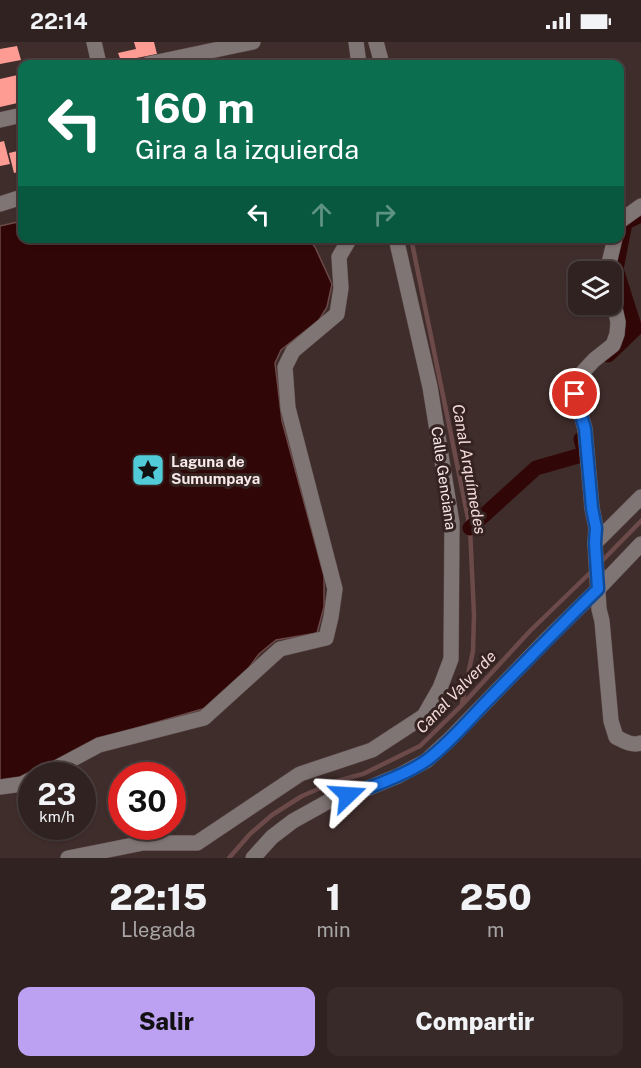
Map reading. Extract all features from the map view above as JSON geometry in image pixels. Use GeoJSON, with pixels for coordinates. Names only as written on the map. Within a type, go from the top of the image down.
{"type":"FeatureCollection","features":[{"type":"Feature","properties":{"kind":"street"},"geometry":{"type":"LineString","coordinates":[[94,42],[98,60]]}},
{"type":"Feature","properties":{"kind":"street"},"geometry":{"type":"LineString","coordinates":[[163,60],[216,46],[253,42]]}},
{"type":"Feature","properties":{"kind":"street"},"geometry":{"type":"LineString","coordinates":[[356,42],[358,60]]}},
{"type":"Feature","properties":{"kind":"street"},"geometry":{"type":"LineString","coordinates":[[376,42],[381,60]]}},
{"type":"Feature","properties":{"kind":"street"},"geometry":{"type":"LineString","coordinates":[[0,120],[18,116]]}},
{"type":"Feature","properties":{"kind":"street"},"geometry":{"type":"LineString","coordinates":[[0,204],[18,197]]}},
{"type":"Feature","properties":{"kind":"street"},"geometry":{"type":"LineString","coordinates":[[624,218],[641,206]]}},
{"type":"Feature","properties":{"kind":"street"},"geometry":{"type":"LineString","coordinates":[[67,762],[99,745],[204,718],[280,649],[326,638],[336,589],[288,408],[285,368],[293,351],[337,314],[341,288],[339,257],[347,243]]}},
{"type":"Feature","properties":{"kind":"street","name":"Calle Genciana"},"geometry":{"type":"LineString","coordinates":[[68,858],[143,843],[197,843],[300,774],[372,750],[424,716],[440,688],[451,659],[452,522],[430,387],[397,243]]}},
{"type":"Feature","properties":{"kind":"street"},"geometry":{"type":"LineString","coordinates":[[608,261],[614,243]]}},
{"type":"Feature","properties":{"kind":"street"},"geometry":{"type":"LineString","coordinates":[[616,315],[618,334],[613,345],[582,373],[576,385],[575,394],[585,429],[596,528],[599,609],[611,721],[616,737],[626,743],[641,743]]}},
{"type":"Feature","properties":{"kind":"street"},"geometry":{"type":"LineString","coordinates":[[595,543],[641,497]]}},
{"type":"Feature","properties":{"kind":"street"},"geometry":{"type":"LineString","coordinates":[[253,858],[272,837],[293,821],[329,801],[398,776],[426,761],[641,543]]}},
{"type":"Feature","properties":{"kind":"street"},"geometry":{"type":"LineString","coordinates":[[0,787],[18,785]]}},
{"type":"Feature","properties":{"kind":"shaded area","name":"Laguna de Sumumpaya"},"geometry":{"type":"Polygon","coordinates":[[[18,222],[18,243],[312,243],[332,284],[327,307],[319,320],[281,350],[275,363],[282,421],[324,576],[324,607],[317,633],[276,640],[259,654],[230,693],[206,708],[95,740],[58,762],[18,762],[18,778],[0,784],[0,226],[18,222]]]}},
{"type":"Feature","properties":{"kind":"building"},"geometry":{"type":"Polygon","coordinates":[[[134,42],[154,42],[157,54],[121,60],[118,53],[136,49],[134,42]]]}},
{"type":"Feature","properties":{"kind":"building"},"geometry":{"type":"Polygon","coordinates":[[[17,46],[21,60],[0,64],[0,49],[17,46]]]}},
{"type":"Feature","properties":{"kind":"building"},"geometry":{"type":"Polygon","coordinates":[[[18,75],[18,103],[0,107],[0,79],[18,75]]]}},
{"type":"Feature","properties":{"kind":"building"},"geometry":{"type":"Polygon","coordinates":[[[4,141],[10,164],[0,166],[0,142],[4,141]]]}},
{"type":"Feature","properties":{"kind":"building"},"geometry":{"type":"Polygon","coordinates":[[[18,151],[18,172],[14,173],[9,153],[18,151]]]}},
{"type":"Feature","properties":{"kind":"waterway"},"geometry":{"type":"LineString","coordinates":[[624,228],[625,223],[638,216]]}},
{"type":"Feature","properties":{"kind":"waterway","name":"Canal Arquímedes"},"geometry":{"type":"LineString","coordinates":[[412,243],[470,528],[474,615],[473,651],[462,703]]}},
{"type":"Feature","properties":{"kind":"waterway"},"geometry":{"type":"LineString","coordinates":[[608,355],[635,329],[616,269],[621,243]]}},
{"type":"Feature","properties":{"kind":"waterway"},"geometry":{"type":"LineString","coordinates":[[470,528],[536,468],[585,454],[581,439]]}},
{"type":"Feature","properties":{"kind":"waterway","name":"Canal Valverde"},"geometry":{"type":"LineString","coordinates":[[601,562],[641,521]]}},
{"type":"Feature","properties":{"kind":"waterway","name":"Canal Valverde"},"geometry":{"type":"LineString","coordinates":[[229,858],[250,834],[272,815],[302,796],[337,781],[363,774],[420,746],[462,705],[530,631],[593,570]]}},
{"type":"Feature","properties":{"kind":"place","name":"Laguna de Sumumpaya"},"geometry":{"type":"Point","coordinates":[148,470]}},
{"type":"Feature","properties":{"kind":"route"},"geometry":{"type":"LineString","coordinates":[[348,795],[398,776],[426,761],[598,589],[596,528],[592,508],[588,454],[585,429],[575,394]]}}]}
